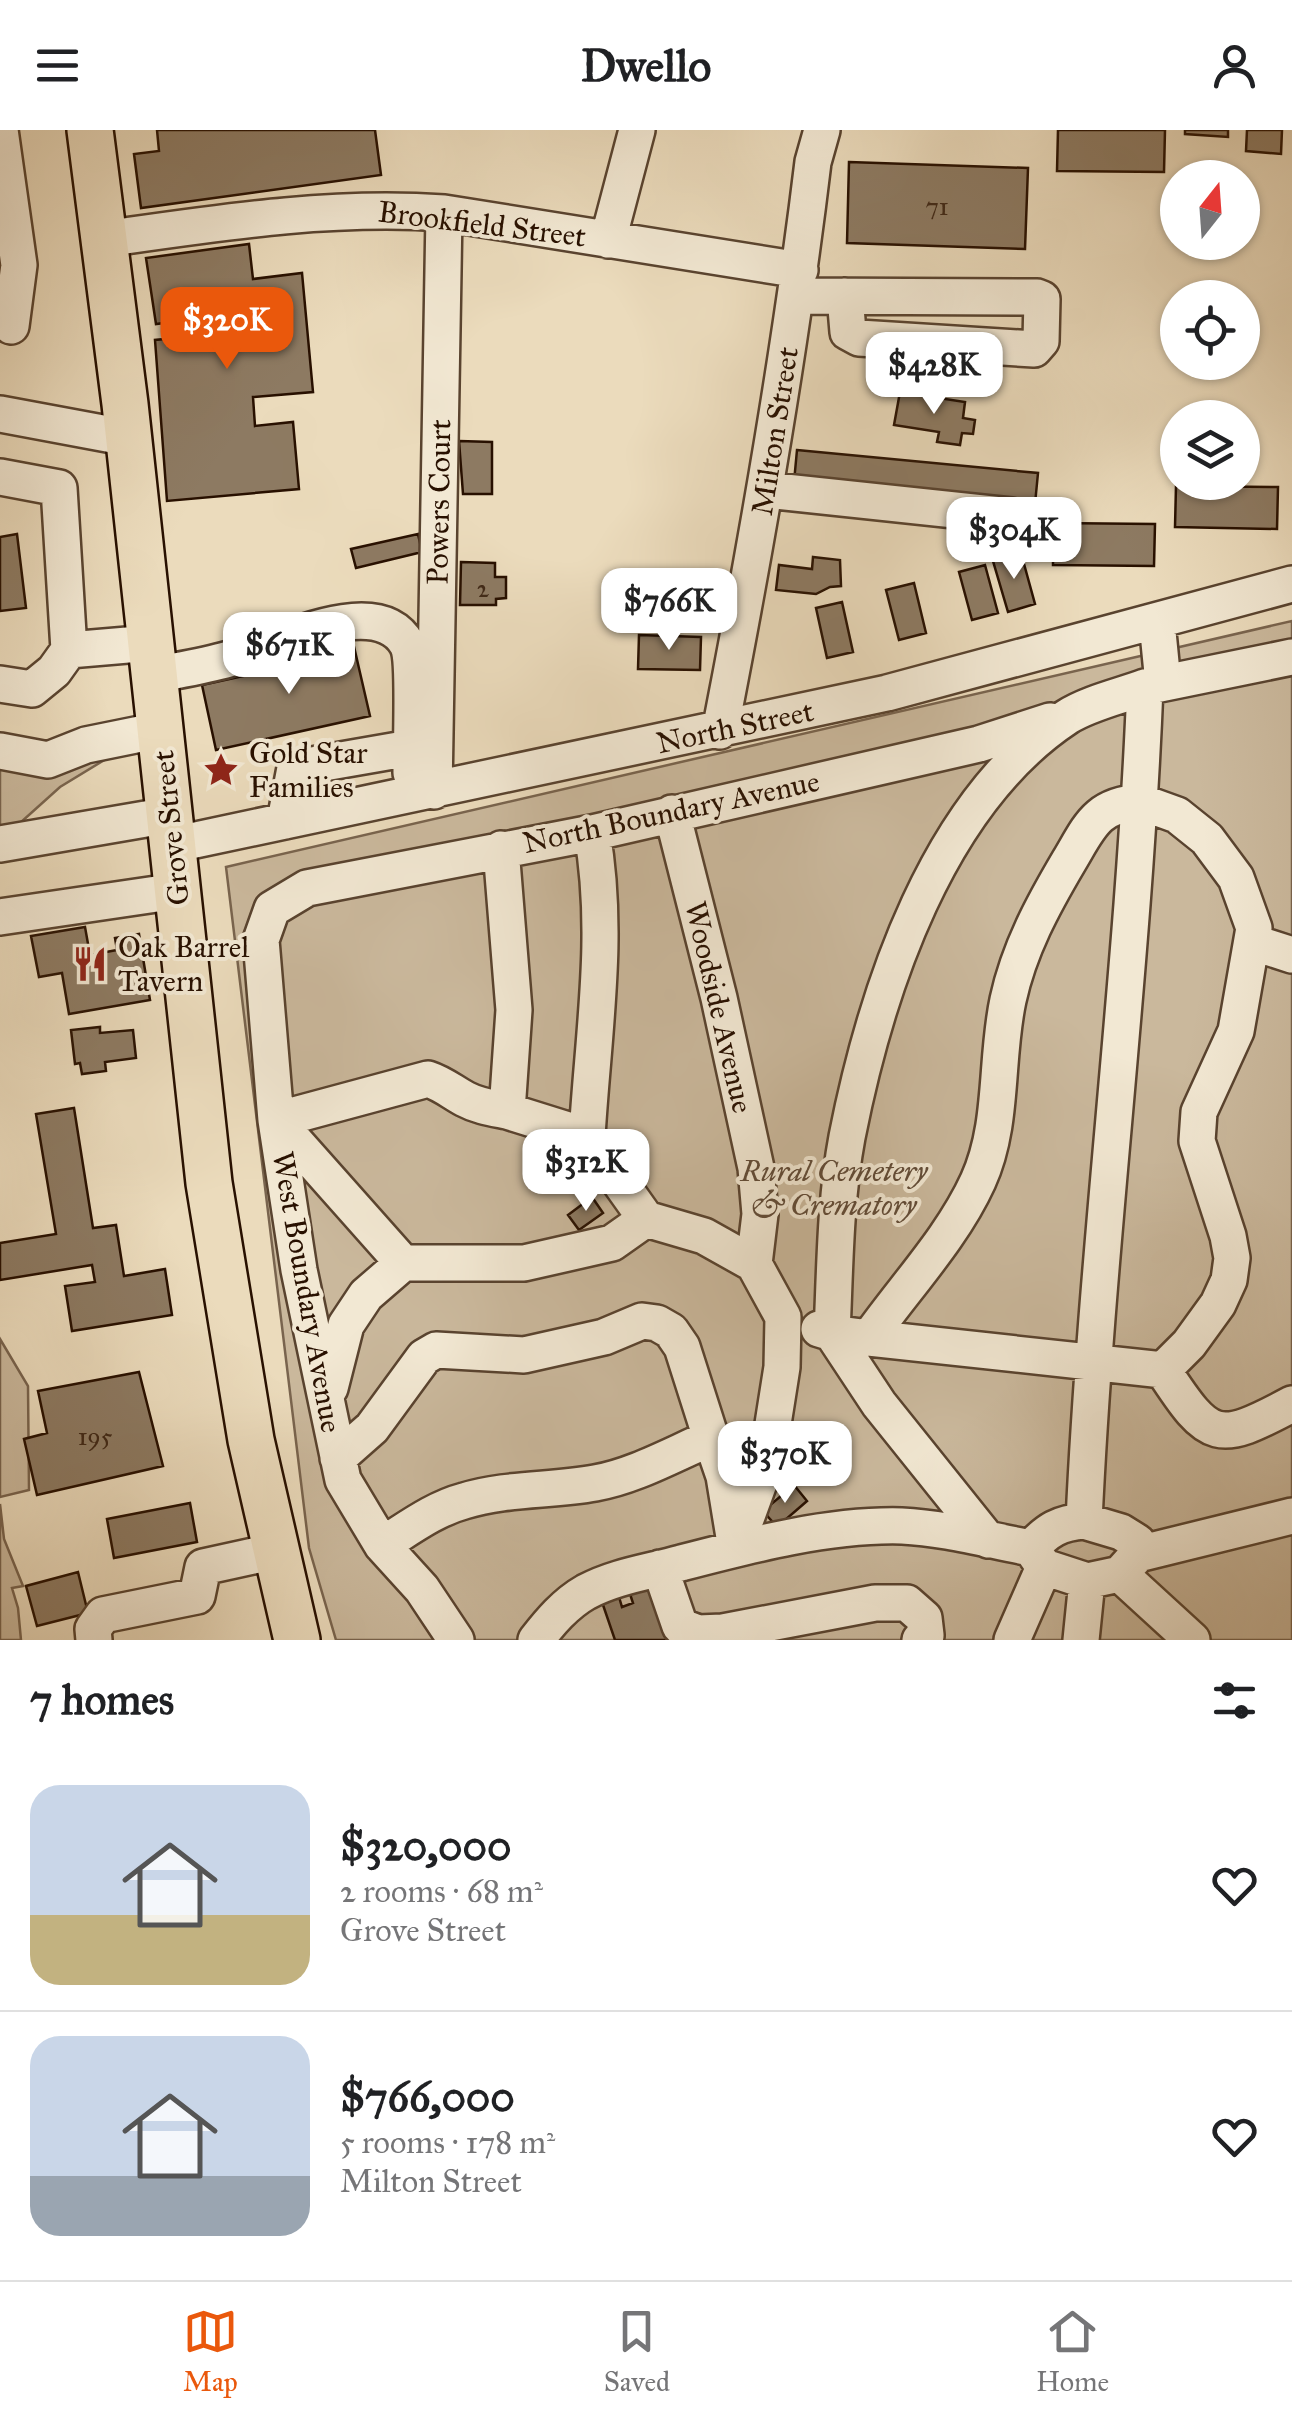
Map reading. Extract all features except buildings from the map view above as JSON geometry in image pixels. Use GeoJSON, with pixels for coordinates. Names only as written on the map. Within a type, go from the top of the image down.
{"type":"FeatureCollection","features":[{"type":"Feature","properties":{"kind":"main road","name":"Grove Street"},"geometry":{"type":"LineString","coordinates":[[90,130],[129,438],[209,1183],[251,1440],[297,1640]]}},
{"type":"Feature","properties":{"kind":"street"},"geometry":{"type":"LineString","coordinates":[[0,130],[6,212],[18,265],[11,326]]}},
{"type":"Feature","properties":{"kind":"street"},"geometry":{"type":"LineString","coordinates":[[608,240],[638,130]]}},
{"type":"Feature","properties":{"kind":"street","name":"Milton Street"},"geometry":{"type":"LineString","coordinates":[[720,731],[766,490],[813,162],[825,130]]}},
{"type":"Feature","properties":{"kind":"street","name":"Brookfield Street"},"geometry":{"type":"LineString","coordinates":[[104,239],[305,213],[444,213],[608,240],[845,296],[1036,298],[1042,300],[1041,341],[1034,348],[859,338],[848,332],[845,296]]}},
{"type":"Feature","properties":{"kind":"street","name":"Powers Court"},"geometry":{"type":"LineString","coordinates":[[422,793],[444,213]]}},
{"type":"Feature","properties":{"kind":"street"},"geometry":{"type":"LineString","coordinates":[[0,414],[129,438]]}},
{"type":"Feature","properties":{"kind":"street"},"geometry":{"type":"LineString","coordinates":[[0,477],[59,488],[69,650],[54,672],[32,689],[0,684]]}},
{"type":"Feature","properties":{"kind":"street"},"geometry":{"type":"LineString","coordinates":[[766,490],[1012,516]]}},
{"type":"Feature","properties":{"kind":"street","name":"North Street"},"geometry":{"type":"LineString","coordinates":[[0,844],[285,822],[887,694],[1292,584]]}},
{"type":"Feature","properties":{"kind":"street"},"geometry":{"type":"LineString","coordinates":[[69,650],[152,659],[232,658],[280,638],[359,620],[395,630],[409,646],[410,748],[422,793]]}},
{"type":"Feature","properties":{"kind":"street"},"geometry":{"type":"LineString","coordinates":[[1084,1521],[1092,1363],[1157,622]]}},
{"type":"Feature","properties":{"kind":"street"},"geometry":{"type":"LineString","coordinates":[[1154,685],[1292,657]]}},
{"type":"Feature","properties":{"kind":"street","name":"North Boundary Avenue"},"geometry":{"type":"LineString","coordinates":[[272,909],[307,888],[592,833],[979,744],[1154,685]]}},
{"type":"Feature","properties":{"kind":"street"},"geometry":{"type":"LineString","coordinates":[[988,1540],[879,1404],[832,1333],[838,1214],[847,1138],[885,996],[910,926],[942,857],[987,790],[1023,752],[1071,714]]}},
{"type":"Feature","properties":{"kind":"street"},"geometry":{"type":"LineString","coordinates":[[0,751],[48,760],[86,746],[160,730]]}},
{"type":"Feature","properties":{"kind":"street"},"geometry":{"type":"LineString","coordinates":[[285,822],[295,768],[410,748]]}},
{"type":"Feature","properties":{"kind":"street"},"geometry":{"type":"LineString","coordinates":[[869,1338],[954,1224],[979,1180],[996,1122],[1007,1004],[1037,914],[1087,831],[1105,811],[1117,803],[1140,802],[1177,815],[1207,839],[1236,878],[1254,928],[1236,1031],[1199,1112],[1197,1141],[1228,1236],[1232,1258],[1229,1280],[1218,1304],[1189,1344],[1163,1370]]}},
{"type":"Feature","properties":{"kind":"street","name":"Woodside Avenue"},"geometry":{"type":"LineString","coordinates":[[672,813],[719,998],[756,1168],[760,1214],[754,1264]]}},
{"type":"Feature","properties":{"kind":"street"},"geometry":{"type":"LineString","coordinates":[[587,1136],[600,989],[602,913],[592,833]]}},
{"type":"Feature","properties":{"kind":"street"},"geometry":{"type":"LineString","coordinates":[[501,849],[514,1010],[507,1111]]}},
{"type":"Feature","properties":{"kind":"street"},"geometry":{"type":"LineString","coordinates":[[0,917],[178,891]]}},
{"type":"Feature","properties":{"kind":"street","name":"West Boundary Avenue"},"geometry":{"type":"LineString","coordinates":[[272,909],[261,940],[276,1120],[299,1270],[343,1480],[382,1545],[422,1589],[456,1640]]}},
{"type":"Feature","properties":{"kind":"street"},"geometry":{"type":"LineString","coordinates":[[1252,942],[1292,955]]}},
{"type":"Feature","properties":{"kind":"street"},"geometry":{"type":"LineString","coordinates":[[403,1263],[276,1120],[428,1079],[446,1084],[463,1098],[482,1106],[587,1136],[646,1219],[704,1236],[754,1264],[783,1317],[782,1367],[759,1483],[735,1549]]}},
{"type":"Feature","properties":{"kind":"street"},"geometry":{"type":"LineString","coordinates":[[326,1403],[346,1324],[366,1295],[403,1263],[524,1263],[612,1243],[646,1219]]}},
{"type":"Feature","properties":{"kind":"street"},"geometry":{"type":"LineString","coordinates":[[783,1317],[832,1333],[1163,1370]]}},
{"type":"Feature","properties":{"kind":"street"},"geometry":{"type":"LineString","coordinates":[[338,1458],[372,1428],[424,1357],[436,1350],[524,1356],[604,1337],[642,1322],[658,1323],[671,1331],[682,1346],[728,1492],[735,1549]]}},
{"type":"Feature","properties":{"kind":"street"},"geometry":{"type":"LineString","coordinates":[[1163,1370],[1188,1408],[1208,1428],[1228,1433],[1247,1428],[1292,1404]]}},
{"type":"Feature","properties":{"kind":"street"},"geometry":{"type":"LineString","coordinates":[[382,1545],[423,1519],[462,1501],[623,1476],[710,1438]]}},
{"type":"Feature","properties":{"kind":"street"},"geometry":{"type":"LineString","coordinates":[[536,1640],[553,1618],[585,1593],[628,1576],[800,1536],[900,1526],[945,1531],[1038,1557],[1115,1570],[1292,1516]]}},
{"type":"Feature","properties":{"kind":"street"},"geometry":{"type":"LineString","coordinates":[[1012,1640],[1038,1557],[1061,1523],[1084,1521],[1121,1532],[1137,1542],[1115,1570],[1080,1640]]}},
{"type":"Feature","properties":{"kind":"street"},"geometry":{"type":"LineString","coordinates":[[94,1640],[93,1629],[103,1615],[197,1596],[203,1567],[276,1551]]}},
{"type":"Feature","properties":{"kind":"street"},"geometry":{"type":"LineString","coordinates":[[660,1568],[680,1626],[698,1633],[723,1632],[875,1603],[906,1603],[924,1618],[926,1635],[920,1640]]}},
{"type":"Feature","properties":{"kind":"street"},"geometry":{"type":"LineString","coordinates":[[1115,1570],[1192,1640]]}},
{"type":"Feature","properties":{"kind":"green space","name":"Rural Cemetery & Crematory"},"geometry":{"type":"Polygon","coordinates":[[[1292,621],[1292,1640],[336,1640],[309,1548],[226,867],[1292,621]]]}},
{"type":"Feature","properties":{"kind":"green space"},"geometry":{"type":"Polygon","coordinates":[[[120,720],[124,748],[60,787],[0,841],[0,771],[12,754],[120,720]]]}},
{"type":"Feature","properties":{"kind":"green space"},"geometry":{"type":"Polygon","coordinates":[[[0,1339],[28,1386],[29,1490],[0,1497],[0,1339]]]}},
{"type":"Feature","properties":{"kind":"green space"},"geometry":{"type":"Polygon","coordinates":[[[0,1504],[4,1539],[23,1586],[12,1588],[21,1640],[0,1640],[0,1504]]]}},
{"type":"Feature","properties":{"kind":"place","name":"Gold Star Families"},"geometry":{"type":"Point","coordinates":[221,770]}},
{"type":"Feature","properties":{"kind":"place","name":"Oak Barrel Tavern"},"geometry":{"type":"Point","coordinates":[90,964]}}]}
